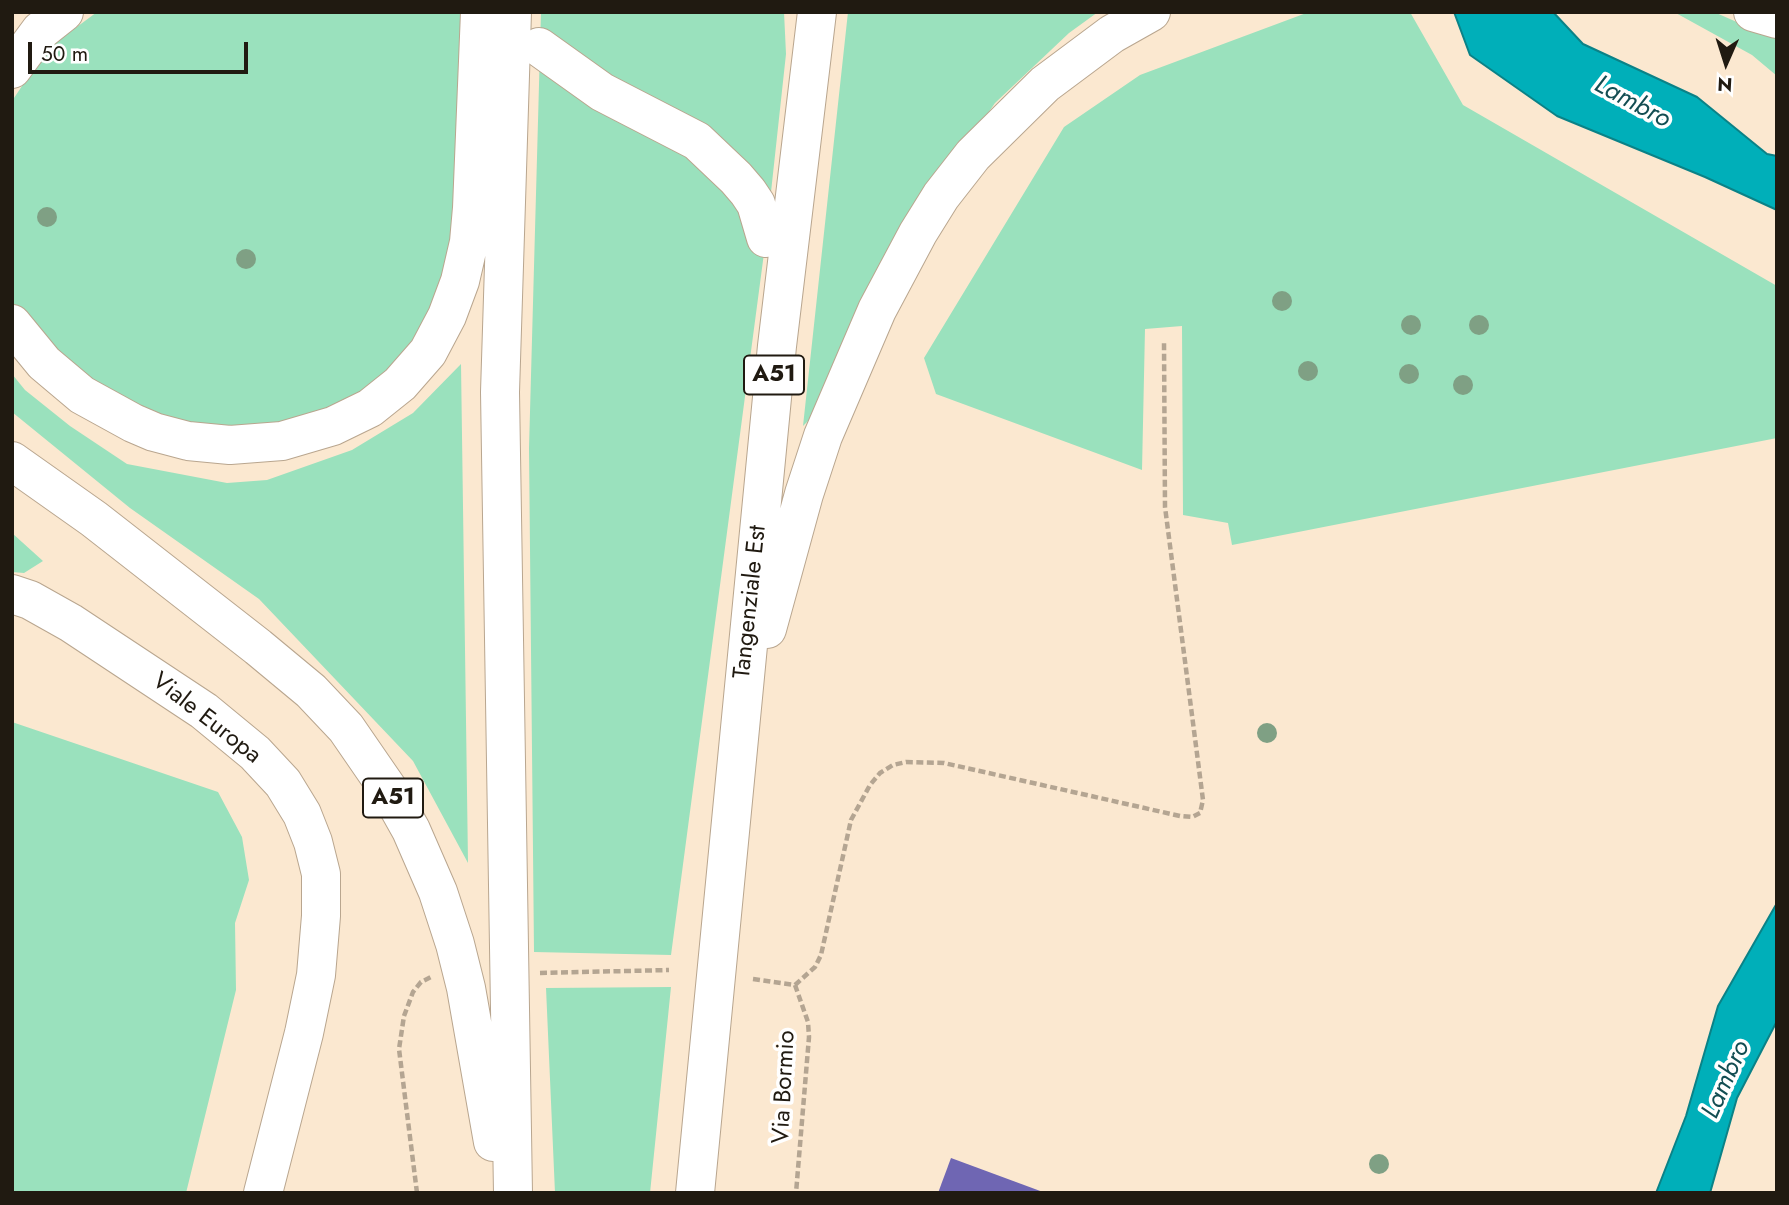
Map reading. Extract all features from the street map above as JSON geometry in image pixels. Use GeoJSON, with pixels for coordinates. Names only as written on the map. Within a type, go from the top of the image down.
{"type":"FeatureCollection","features":[{"type":"Feature","properties":{"kind":"main road"},"geometry":{"type":"LineString","coordinates":[[12,69],[40,31],[64,12]]}},
{"type":"Feature","properties":{"kind":"main road"},"geometry":{"type":"LineString","coordinates":[[12,324],[44,363],[82,395],[133,423],[188,441],[230,445],[282,441],[333,426],[370,408],[401,384],[428,352],[447,316],[460,281],[470,231],[480,12]]}},
{"type":"Feature","properties":{"kind":"main road"},"geometry":{"type":"LineString","coordinates":[[512,12],[500,392],[513,1193]]}},
{"type":"Feature","properties":{"kind":"main road","name":"Tangenziale Est"},"geometry":{"type":"LineString","coordinates":[[695,1193],[776,346],[817,12]]}},
{"type":"Feature","properties":{"kind":"main road"},"geometry":{"type":"LineString","coordinates":[[738,740],[796,519],[823,436],[877,310],[918,233],[955,175],[1017,110],[1045,84],[1112,34],[1151,12]]}},
{"type":"Feature","properties":{"kind":"main road"},"geometry":{"type":"LineString","coordinates":[[1753,12],[1777,19]]}},
{"type":"Feature","properties":{"kind":"main road"},"geometry":{"type":"LineString","coordinates":[[539,47],[602,92],[697,141],[748,192],[756,204],[766,238]]}},
{"type":"Feature","properties":{"kind":"main road"},"geometry":{"type":"LineString","coordinates":[[12,435],[94,519]]}},
{"type":"Feature","properties":{"kind":"main road","name":"A51"},"geometry":{"type":"LineString","coordinates":[[12,461],[94,519],[311,691],[346,728],[388,789],[424,859],[455,944],[466,988],[502,1193]]}},
{"type":"Feature","properties":{"kind":"main road","name":"Viale Europa"},"geometry":{"type":"LineString","coordinates":[[12,594],[30,600],[71,623],[204,711],[256,753],[283,783],[302,814],[321,874],[318,963],[304,1033],[263,1193]]}},
{"type":"Feature","properties":{"kind":"path"},"geometry":{"type":"LineString","coordinates":[[753,979],[795,985],[815,967],[821,955],[851,820],[870,785],[893,765],[906,762],[944,763],[1180,816],[1192,817],[1200,813],[1203,800],[1165,507],[1164,341]]}},
{"type":"Feature","properties":{"kind":"path"},"geometry":{"type":"LineString","coordinates":[[536,973],[669,970]]}},
{"type":"Feature","properties":{"kind":"path"},"geometry":{"type":"LineString","coordinates":[[417,1193],[399,1049],[404,1016],[413,992],[422,982],[435,975]]}},
{"type":"Feature","properties":{"kind":"path","name":"Via Bormio"},"geometry":{"type":"LineString","coordinates":[[795,985],[808,1023],[809,1037],[796,1193]]}},
{"type":"Feature","properties":{"kind":"green space"},"geometry":{"type":"Polygon","coordinates":[[[97,12],[473,12],[447,278],[421,339],[362,398],[234,436],[127,409],[34,335],[12,301],[12,101],[40,59],[54,44],[97,12]]]}},
{"type":"Feature","properties":{"kind":"green space"},"geometry":{"type":"Polygon","coordinates":[[[541,12],[784,12],[786,54],[766,238],[671,955],[534,952],[529,448],[541,12]]]}},
{"type":"Feature","properties":{"kind":"green space"},"geometry":{"type":"Polygon","coordinates":[[[848,12],[1098,12],[1069,33],[995,103],[897,245],[820,409],[803,426],[848,12]]]}},
{"type":"Feature","properties":{"kind":"green space"},"geometry":{"type":"Polygon","coordinates":[[[1309,12],[1410,12],[1463,105],[1777,286],[1777,438],[1232,545],[1228,523],[1183,515],[1182,326],[1145,329],[1142,470],[936,394],[924,358],[1064,127],[1140,75],[1309,12]]]}},
{"type":"Feature","properties":{"kind":"green space"},"geometry":{"type":"Polygon","coordinates":[[[1674,12],[1714,12],[1755,30],[1777,36],[1777,76],[1752,55],[1674,12]]]}},
{"type":"Feature","properties":{"kind":"green space"},"geometry":{"type":"Polygon","coordinates":[[[461,364],[468,863],[413,761],[259,599],[130,508],[12,412],[12,374],[25,390],[70,426],[127,464],[227,483],[267,480],[352,450],[413,413],[461,364]]]}},
{"type":"Feature","properties":{"kind":"green space"},"geometry":{"type":"Polygon","coordinates":[[[12,533],[43,561],[24,573],[12,572],[12,533]]]}},
{"type":"Feature","properties":{"kind":"green space"},"geometry":{"type":"Polygon","coordinates":[[[12,722],[218,792],[242,837],[249,880],[235,923],[236,990],[186,1193],[12,1193],[12,722]]]}},
{"type":"Feature","properties":{"kind":"green space"},"geometry":{"type":"Polygon","coordinates":[[[671,987],[650,1193],[555,1193],[546,988],[671,987]]]}},
{"type":"Feature","properties":{"kind":"water","name":"Lambro"},"geometry":{"type":"Polygon","coordinates":[[[1454,12],[1553,12],[1583,44],[1697,97],[1767,154],[1777,156],[1777,210],[1557,116],[1470,55],[1454,12]]]}},
{"type":"Feature","properties":{"kind":"water","name":"Lambro"},"geometry":{"type":"Polygon","coordinates":[[[1777,903],[1777,1021],[1737,1098],[1710,1193],[1656,1193],[1686,1116],[1718,1006],[1777,903]]]}},
{"type":"Feature","properties":{"kind":"building"},"geometry":{"type":"Polygon","coordinates":[[[951,1158],[1043,1192],[1043,1193],[938,1193],[951,1158]]]}}]}
